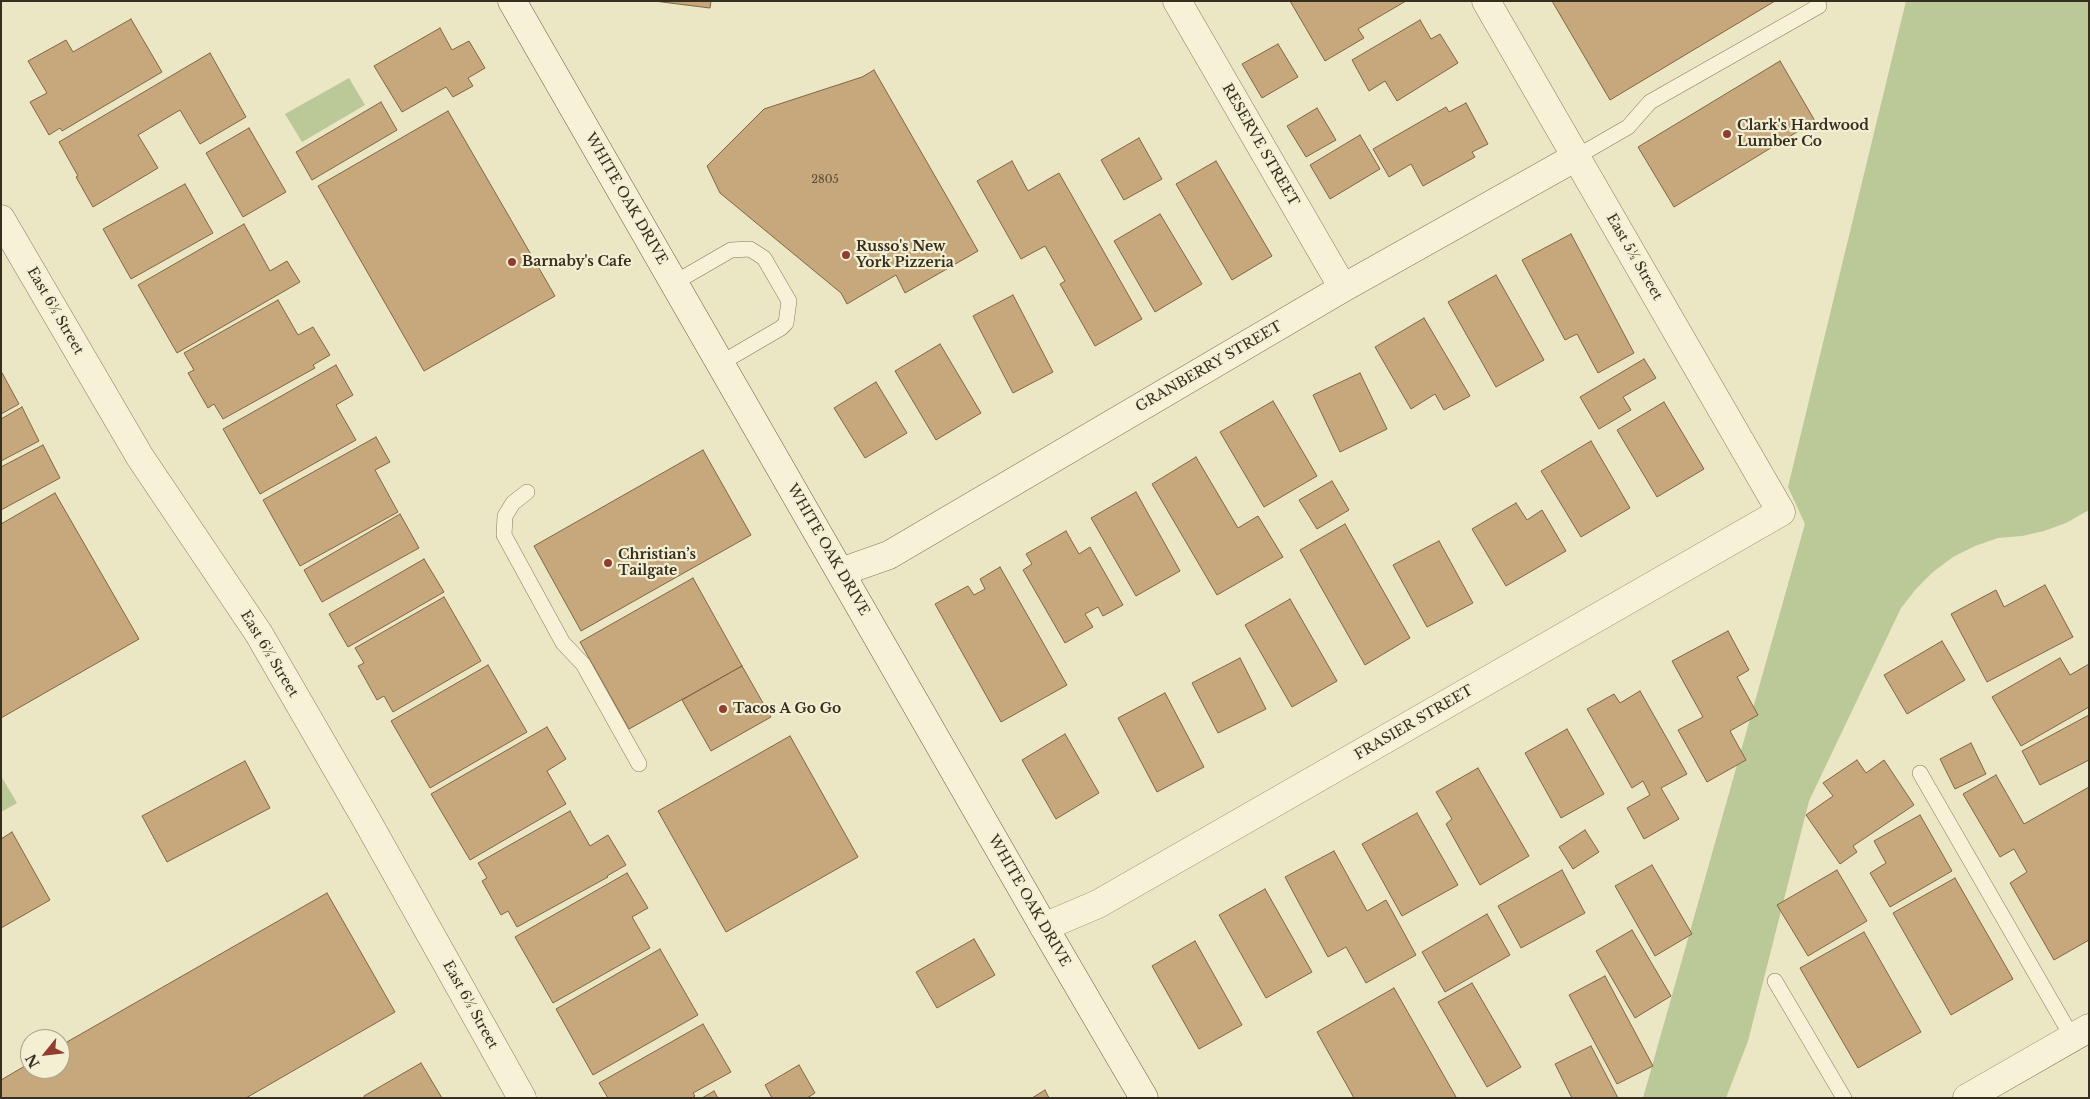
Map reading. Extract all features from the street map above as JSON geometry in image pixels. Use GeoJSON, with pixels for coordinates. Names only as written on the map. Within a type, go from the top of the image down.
{"type":"FeatureCollection","features":[{"type":"Feature","properties":{"kind":"street","name":"WHITE OAK DRIVE"},"geometry":{"type":"LineString","coordinates":[[512,1],[1044,928],[1144,1098]]}},
{"type":"Feature","properties":{"kind":"street","name":"RESERVE STREET"},"geometry":{"type":"LineString","coordinates":[[1177,1],[1343,288]]}},
{"type":"Feature","properties":{"kind":"street","name":"East 5½ Street"},"geometry":{"type":"LineString","coordinates":[[1486,1],[1781,512]]}},
{"type":"Feature","properties":{"kind":"street","name":"GRANBERRY STREET"},"geometry":{"type":"LineString","coordinates":[[841,572],[889,555],[1343,288],[1576,157]]}},
{"type":"Feature","properties":{"kind":"street","name":"East 6½ Street"},"geometry":{"type":"LineString","coordinates":[[1,219],[140,458],[260,634],[522,1098]]}},
{"type":"Feature","properties":{"kind":"street","name":"FRASIER STREET"},"geometry":{"type":"LineString","coordinates":[[1044,928],[1098,904],[1781,512]]}},
{"type":"Feature","properties":{"kind":"street"},"geometry":{"type":"LineString","coordinates":[[1968,1098],[2080,1032]]}},
{"type":"Feature","properties":{"kind":"lane"},"geometry":{"type":"LineString","coordinates":[[1576,157],[1628,127],[1650,102],[1819,6],[1816,1]]}},
{"type":"Feature","properties":{"kind":"lane"},"geometry":{"type":"LineString","coordinates":[[674,283],[731,250],[750,249],[764,258],[789,301],[786,323],[781,328],[721,363]]}},
{"type":"Feature","properties":{"kind":"lane"},"geometry":{"type":"LineString","coordinates":[[527,492],[513,503],[505,516],[504,535],[563,643],[583,664],[639,764]]}},
{"type":"Feature","properties":{"kind":"lane"},"geometry":{"type":"LineString","coordinates":[[1920,773],[2080,1032]]}},
{"type":"Feature","properties":{"kind":"lane"},"geometry":{"type":"LineString","coordinates":[[1775,981],[1844,1098]]}},
{"type":"Feature","properties":{"kind":"green space"},"geometry":{"type":"Polygon","coordinates":[[[1906,1],[2089,1],[2089,510],[2066,523],[2044,531],[2022,536],[1998,538],[1975,546],[1953,557],[1933,572],[1901,608],[1809,801],[1748,1041],[1726,1098],[1643,1098],[1805,524],[1788,487],[1906,1]]]}},
{"type":"Feature","properties":{"kind":"green space"},"geometry":{"type":"Polygon","coordinates":[[[349,78],[365,105],[302,142],[285,114],[349,78]]]}},
{"type":"Feature","properties":{"kind":"green space"},"geometry":{"type":"Polygon","coordinates":[[[1,776],[17,803],[1,812],[1,776]]]}},
{"type":"Feature","properties":{"kind":"building"},"geometry":{"type":"Polygon","coordinates":[[[654,1],[711,1],[710,8],[654,1]]]}},
{"type":"Feature","properties":{"kind":"building"},"geometry":{"type":"Polygon","coordinates":[[[1290,1],[1406,1],[1358,29],[1364,38],[1325,61],[1290,1]]]}},
{"type":"Feature","properties":{"kind":"building"},"geometry":{"type":"Polygon","coordinates":[[[1552,1],[1775,1],[1610,100],[1552,1]]]}},
{"type":"Feature","properties":{"kind":"building"},"geometry":{"type":"Polygon","coordinates":[[[131,19],[162,72],[62,131],[60,128],[49,135],[30,102],[47,93],[28,61],[66,40],[73,52],[131,19]]]}},
{"type":"Feature","properties":{"kind":"building"},"geometry":{"type":"Polygon","coordinates":[[[1420,20],[1431,39],[1440,34],[1458,63],[1397,101],[1385,81],[1369,91],[1352,60],[1420,20]]]}},
{"type":"Feature","properties":{"kind":"building"},"geometry":{"type":"Polygon","coordinates":[[[440,28],[452,50],[469,41],[485,68],[468,78],[473,86],[453,97],[446,87],[402,112],[374,66],[440,28]]]}},
{"type":"Feature","properties":{"kind":"building"},"geometry":{"type":"Polygon","coordinates":[[[1278,44],[1298,77],[1262,98],[1242,64],[1278,44]]]}},
{"type":"Feature","properties":{"kind":"building"},"geometry":{"type":"Polygon","coordinates":[[[210,53],[246,117],[200,144],[180,110],[138,135],[158,168],[93,207],[59,142],[210,53]]]}},
{"type":"Feature","properties":{"kind":"building","name":"Clark's Hardwood Lumber Co"},"geometry":{"type":"Polygon","coordinates":[[[1780,61],[1815,121],[1674,207],[1638,147],[1780,61]]]}},
{"type":"Feature","properties":{"kind":"building"},"geometry":{"type":"Polygon","coordinates":[[[874,70],[978,251],[905,293],[896,275],[847,304],[841,293],[720,193],[707,166],[764,109],[862,77],[874,70]]]}},
{"type":"Feature","properties":{"kind":"building"},"geometry":{"type":"Polygon","coordinates":[[[381,102],[397,130],[312,180],[296,152],[381,102]]]}},
{"type":"Feature","properties":{"kind":"building"},"geometry":{"type":"Polygon","coordinates":[[[1466,103],[1488,144],[1472,152],[1475,157],[1423,186],[1411,164],[1389,177],[1373,149],[1446,107],[1449,112],[1466,103]]]}},
{"type":"Feature","properties":{"kind":"building"},"geometry":{"type":"Polygon","coordinates":[[[1317,108],[1336,140],[1306,157],[1287,126],[1317,108]]]}},
{"type":"Feature","properties":{"kind":"building"},"geometry":{"type":"Polygon","coordinates":[[[448,111],[555,296],[424,371],[318,186],[448,111]]]}},
{"type":"Feature","properties":{"kind":"building"},"geometry":{"type":"Polygon","coordinates":[[[249,128],[286,192],[243,217],[206,153],[249,128]]]}},
{"type":"Feature","properties":{"kind":"building"},"geometry":{"type":"Polygon","coordinates":[[[1360,135],[1380,169],[1330,199],[1310,165],[1360,135]]]}},
{"type":"Feature","properties":{"kind":"building"},"geometry":{"type":"Polygon","coordinates":[[[1139,138],[1162,179],[1124,200],[1101,160],[1139,138]]]}},
{"type":"Feature","properties":{"kind":"building"},"geometry":{"type":"Polygon","coordinates":[[[1012,161],[1028,191],[1059,173],[1142,319],[1095,346],[1060,284],[1065,281],[1045,246],[1021,259],[977,181],[1012,161]]]}},
{"type":"Feature","properties":{"kind":"building"},"geometry":{"type":"Polygon","coordinates":[[[1216,161],[1272,256],[1232,280],[1176,184],[1216,161]]]}},
{"type":"Feature","properties":{"kind":"building"},"geometry":{"type":"Polygon","coordinates":[[[185,184],[213,233],[131,279],[103,229],[185,184]]]}},
{"type":"Feature","properties":{"kind":"building"},"geometry":{"type":"Polygon","coordinates":[[[1160,214],[1202,284],[1155,312],[1114,241],[1160,214]]]}},
{"type":"Feature","properties":{"kind":"building"},"geometry":{"type":"Polygon","coordinates":[[[244,224],[270,271],[287,261],[300,282],[177,353],[138,285],[244,224]]]}},
{"type":"Feature","properties":{"kind":"building"},"geometry":{"type":"Polygon","coordinates":[[[1571,234],[1634,353],[1598,373],[1577,334],[1565,340],[1522,260],[1571,234]]]}},
{"type":"Feature","properties":{"kind":"building"},"geometry":{"type":"Polygon","coordinates":[[[1496,275],[1544,360],[1496,387],[1448,302],[1496,275]]]}},
{"type":"Feature","properties":{"kind":"building"},"geometry":{"type":"Polygon","coordinates":[[[1013,295],[1053,372],[1013,393],[973,316],[1013,295]]]}},
{"type":"Feature","properties":{"kind":"building"},"geometry":{"type":"Polygon","coordinates":[[[278,300],[298,335],[313,327],[330,355],[313,365],[315,368],[223,419],[214,404],[208,408],[188,373],[194,370],[184,353],[278,300]]]}},
{"type":"Feature","properties":{"kind":"building"},"geometry":{"type":"Polygon","coordinates":[[[1424,318],[1470,396],[1444,410],[1435,394],[1411,409],[1375,347],[1424,318]]]}},
{"type":"Feature","properties":{"kind":"building"},"geometry":{"type":"Polygon","coordinates":[[[940,344],[981,413],[936,440],[895,371],[940,344]]]}},
{"type":"Feature","properties":{"kind":"building"},"geometry":{"type":"Polygon","coordinates":[[[1644,359],[1656,378],[1623,397],[1631,410],[1599,429],[1580,397],[1644,359]]]}},
{"type":"Feature","properties":{"kind":"building"},"geometry":{"type":"Polygon","coordinates":[[[336,365],[353,395],[336,405],[356,440],[260,494],[223,429],[336,365]]]}},
{"type":"Feature","properties":{"kind":"building"},"geometry":{"type":"Polygon","coordinates":[[[1,371],[19,404],[1,414],[1,371]]]}},
{"type":"Feature","properties":{"kind":"building"},"geometry":{"type":"Polygon","coordinates":[[[1360,373],[1387,429],[1340,452],[1313,395],[1360,373]]]}},
{"type":"Feature","properties":{"kind":"building"},"geometry":{"type":"Polygon","coordinates":[[[876,382],[907,433],[865,458],[834,408],[876,382]]]}},
{"type":"Feature","properties":{"kind":"building"},"geometry":{"type":"Polygon","coordinates":[[[1273,401],[1317,476],[1264,507],[1220,432],[1273,401]]]}},
{"type":"Feature","properties":{"kind":"building"},"geometry":{"type":"Polygon","coordinates":[[[1664,402],[1704,469],[1657,497],[1617,430],[1664,402]]]}},
{"type":"Feature","properties":{"kind":"building"},"geometry":{"type":"Polygon","coordinates":[[[22,407],[39,441],[1,461],[1,419],[22,407]]]}},
{"type":"Feature","properties":{"kind":"building"},"geometry":{"type":"Polygon","coordinates":[[[376,437],[390,462],[375,470],[398,512],[300,566],[263,500],[376,437]]]}},
{"type":"Feature","properties":{"kind":"building"},"geometry":{"type":"Polygon","coordinates":[[[1591,441],[1630,508],[1581,537],[1541,471],[1591,441]]]}},
{"type":"Feature","properties":{"kind":"building"},"geometry":{"type":"Polygon","coordinates":[[[43,445],[60,478],[1,510],[1,467],[43,445]]]}},
{"type":"Feature","properties":{"kind":"building"},"geometry":{"type":"Polygon","coordinates":[[[703,450],[751,535],[581,631],[534,546],[703,450]]]}},
{"type":"Feature","properties":{"kind":"building"},"geometry":{"type":"Polygon","coordinates":[[[1196,457],[1238,528],[1258,516],[1283,557],[1217,595],[1152,484],[1196,457]]]}},
{"type":"Feature","properties":{"kind":"building"},"geometry":{"type":"Polygon","coordinates":[[[1332,481],[1349,510],[1317,529],[1299,500],[1332,481]]]}},
{"type":"Feature","properties":{"kind":"building"},"geometry":{"type":"Polygon","coordinates":[[[1136,492],[1180,571],[1136,596],[1091,518],[1136,492]]]}},
{"type":"Feature","properties":{"kind":"building"},"geometry":{"type":"Polygon","coordinates":[[[55,493],[139,639],[1,718],[1,524],[55,493]]]}},
{"type":"Feature","properties":{"kind":"building"},"geometry":{"type":"Polygon","coordinates":[[[1516,503],[1527,520],[1542,510],[1566,551],[1506,586],[1472,529],[1516,503]]]}},
{"type":"Feature","properties":{"kind":"building"},"geometry":{"type":"Polygon","coordinates":[[[400,514],[419,548],[322,602],[304,570],[400,514]]]}},
{"type":"Feature","properties":{"kind":"building"},"geometry":{"type":"Polygon","coordinates":[[[1345,524],[1410,638],[1365,665],[1300,550],[1345,524]]]}},
{"type":"Feature","properties":{"kind":"building"},"geometry":{"type":"Polygon","coordinates":[[[1066,531],[1079,554],[1090,547],[1123,605],[1103,616],[1098,607],[1085,614],[1093,627],[1065,643],[1023,570],[1032,564],[1026,554],[1066,531]]]}},
{"type":"Feature","properties":{"kind":"building"},"geometry":{"type":"Polygon","coordinates":[[[1439,541],[1473,603],[1427,627],[1393,565],[1439,541]]]}},
{"type":"Feature","properties":{"kind":"building"},"geometry":{"type":"Polygon","coordinates":[[[424,559],[444,592],[348,647],[329,614],[424,559]]]}},
{"type":"Feature","properties":{"kind":"building"},"geometry":{"type":"Polygon","coordinates":[[[1000,567],[1067,685],[1001,722],[935,604],[968,586],[974,595],[985,589],[980,579],[1000,567]]]}},
{"type":"Feature","properties":{"kind":"building"},"geometry":{"type":"Polygon","coordinates":[[[693,578],[742,666],[629,729],[580,642],[693,578]]]}},
{"type":"Feature","properties":{"kind":"building"},"geometry":{"type":"Polygon","coordinates":[[[2045,585],[2073,637],[1987,682],[1951,614],[1996,590],[2004,607],[2045,585]]]}},
{"type":"Feature","properties":{"kind":"building"},"geometry":{"type":"Polygon","coordinates":[[[444,597],[481,661],[393,712],[384,696],[377,700],[358,666],[364,663],[355,648],[444,597]]]}},
{"type":"Feature","properties":{"kind":"building"},"geometry":{"type":"Polygon","coordinates":[[[1290,599],[1337,681],[1292,707],[1245,625],[1290,599]]]}},
{"type":"Feature","properties":{"kind":"building"},"geometry":{"type":"Polygon","coordinates":[[[1728,631],[1749,670],[1737,677],[1758,715],[1730,731],[1746,760],[1707,782],[1678,730],[1703,717],[1672,661],[1728,631]]]}},
{"type":"Feature","properties":{"kind":"building"},"geometry":{"type":"Polygon","coordinates":[[[1942,641],[1965,680],[1907,714],[1884,675],[1942,641]]]}},
{"type":"Feature","properties":{"kind":"building"},"geometry":{"type":"Polygon","coordinates":[[[1240,658],[1266,709],[1218,733],[1192,683],[1240,658]]]}},
{"type":"Feature","properties":{"kind":"building"},"geometry":{"type":"Polygon","coordinates":[[[2060,658],[2070,675],[2089,664],[2089,707],[2021,746],[1992,697],[2060,658]]]}},
{"type":"Feature","properties":{"kind":"building"},"geometry":{"type":"Polygon","coordinates":[[[488,665],[527,732],[430,788],[391,721],[488,665]]]}},
{"type":"Feature","properties":{"kind":"building"},"geometry":{"type":"Polygon","coordinates":[[[742,666],[771,717],[711,751],[682,700],[742,666]]]}},
{"type":"Feature","properties":{"kind":"building"},"geometry":{"type":"Polygon","coordinates":[[[1640,691],[1687,774],[1661,788],[1679,819],[1644,839],[1627,808],[1650,795],[1643,781],[1632,788],[1587,709],[1614,694],[1620,703],[1640,691]]]}},
{"type":"Feature","properties":{"kind":"building"},"geometry":{"type":"Polygon","coordinates":[[[1165,693],[1204,767],[1157,792],[1118,718],[1165,693]]]}},
{"type":"Feature","properties":{"kind":"building"},"geometry":{"type":"Polygon","coordinates":[[[2089,715],[2089,760],[2040,785],[2022,751],[2089,715]]]}},
{"type":"Feature","properties":{"kind":"building"},"geometry":{"type":"Polygon","coordinates":[[[547,727],[566,759],[547,771],[566,804],[470,860],[431,794],[547,727]]]}},
{"type":"Feature","properties":{"kind":"building"},"geometry":{"type":"Polygon","coordinates":[[[1567,729],[1604,794],[1561,818],[1525,753],[1567,729]]]}},
{"type":"Feature","properties":{"kind":"building"},"geometry":{"type":"Polygon","coordinates":[[[1065,734],[1099,793],[1056,819],[1022,760],[1065,734]]]}},
{"type":"Feature","properties":{"kind":"building"},"geometry":{"type":"Polygon","coordinates":[[[790,736],[858,857],[726,932],[658,811],[790,736]]]}},
{"type":"Feature","properties":{"kind":"building"},"geometry":{"type":"Polygon","coordinates":[[[1971,743],[1986,774],[1955,789],[1940,759],[1971,743]]]}},
{"type":"Feature","properties":{"kind":"building"},"geometry":{"type":"Polygon","coordinates":[[[1857,760],[1866,773],[1884,760],[1914,805],[1853,846],[1857,852],[1840,864],[1806,815],[1833,796],[1823,783],[1857,760]]]}},
{"type":"Feature","properties":{"kind":"building"},"geometry":{"type":"Polygon","coordinates":[[[245,761],[270,808],[167,862],[142,816],[245,761]]]}},
{"type":"Feature","properties":{"kind":"building"},"geometry":{"type":"Polygon","coordinates":[[[1478,768],[1529,856],[1480,885],[1446,824],[1452,819],[1436,792],[1478,768]]]}},
{"type":"Feature","properties":{"kind":"building"},"geometry":{"type":"Polygon","coordinates":[[[1996,775],[2024,824],[2089,787],[2089,940],[2054,960],[2010,883],[2027,872],[2014,849],[2000,857],[1963,794],[1996,775]]]}},
{"type":"Feature","properties":{"kind":"building"},"geometry":{"type":"Polygon","coordinates":[[[570,811],[590,846],[608,835],[626,865],[608,877],[517,927],[508,911],[501,915],[482,881],[487,878],[478,863],[570,811]]]}},
{"type":"Feature","properties":{"kind":"building"},"geometry":{"type":"Polygon","coordinates":[[[1417,813],[1458,885],[1402,916],[1362,844],[1417,813]]]}},
{"type":"Feature","properties":{"kind":"building"},"geometry":{"type":"Polygon","coordinates":[[[1920,815],[1952,871],[1890,907],[1870,873],[1886,863],[1874,841],[1920,815]]]}},
{"type":"Feature","properties":{"kind":"building"},"geometry":{"type":"Polygon","coordinates":[[[1585,830],[1599,852],[1573,869],[1559,847],[1585,830]]]}},
{"type":"Feature","properties":{"kind":"building"},"geometry":{"type":"Polygon","coordinates":[[[12,832],[50,900],[1,928],[1,839],[12,832]]]}},
{"type":"Feature","properties":{"kind":"building"},"geometry":{"type":"Polygon","coordinates":[[[1334,851],[1367,911],[1386,900],[1416,955],[1366,983],[1346,947],[1328,957],[1285,877],[1334,851]]]}},
{"type":"Feature","properties":{"kind":"building"},"geometry":{"type":"Polygon","coordinates":[[[1652,865],[1692,934],[1655,956],[1615,886],[1652,865]]]}},
{"type":"Feature","properties":{"kind":"building"},"geometry":{"type":"Polygon","coordinates":[[[1562,870],[1585,913],[1521,948],[1498,906],[1562,870]]]}},
{"type":"Feature","properties":{"kind":"building"},"geometry":{"type":"Polygon","coordinates":[[[1837,870],[1867,921],[1808,956],[1777,905],[1837,870]]]}},
{"type":"Feature","properties":{"kind":"building"},"geometry":{"type":"Polygon","coordinates":[[[627,873],[648,908],[632,917],[650,948],[553,1003],[515,937],[627,873]]]}},
{"type":"Feature","properties":{"kind":"building"},"geometry":{"type":"Polygon","coordinates":[[[1955,878],[2013,979],[1951,1015],[1893,913],[1955,878]]]}},
{"type":"Feature","properties":{"kind":"building"},"geometry":{"type":"Polygon","coordinates":[[[1265,889],[1312,972],[1266,998],[1219,915],[1265,889]]]}},
{"type":"Feature","properties":{"kind":"building"},"geometry":{"type":"Polygon","coordinates":[[[327,893],[395,1012],[246,1098],[1,1098],[1,1080],[20,1069],[20,1079],[70,1079],[70,1040],[327,893]]]}},
{"type":"Feature","properties":{"kind":"building"},"geometry":{"type":"Polygon","coordinates":[[[1487,914],[1510,955],[1445,992],[1422,952],[1487,914]]]}},
{"type":"Feature","properties":{"kind":"building"},"geometry":{"type":"Polygon","coordinates":[[[1632,930],[1671,996],[1635,1018],[1596,951],[1632,930]]]}},
{"type":"Feature","properties":{"kind":"building"},"geometry":{"type":"Polygon","coordinates":[[[1864,932],[1921,1032],[1858,1068],[1800,968],[1864,932]]]}},
{"type":"Feature","properties":{"kind":"building"},"geometry":{"type":"Polygon","coordinates":[[[974,939],[995,975],[937,1008],[916,972],[974,939]]]}},
{"type":"Feature","properties":{"kind":"building"},"geometry":{"type":"Polygon","coordinates":[[[1195,941],[1242,1025],[1199,1049],[1152,966],[1195,941]]]}},
{"type":"Feature","properties":{"kind":"building"},"geometry":{"type":"Polygon","coordinates":[[[660,949],[698,1015],[593,1075],[556,1009],[660,949]]]}},
{"type":"Feature","properties":{"kind":"building"},"geometry":{"type":"Polygon","coordinates":[[[1605,976],[1653,1066],[1617,1084],[1569,995],[1605,976]]]}},
{"type":"Feature","properties":{"kind":"building"},"geometry":{"type":"Polygon","coordinates":[[[1472,983],[1521,1067],[1487,1087],[1438,1002],[1472,983]]]}},
{"type":"Feature","properties":{"kind":"building"},"geometry":{"type":"Polygon","coordinates":[[[1394,988],[1455,1098],[1354,1098],[1317,1032],[1394,988]]]}},
{"type":"Feature","properties":{"kind":"building"},"geometry":{"type":"Polygon","coordinates":[[[703,1024],[731,1072],[693,1093],[695,1096],[692,1098],[608,1098],[599,1083],[703,1024]]]}},
{"type":"Feature","properties":{"kind":"building"},"geometry":{"type":"Polygon","coordinates":[[[1591,1046],[1618,1098],[1572,1098],[1555,1064],[1591,1046]]]}},
{"type":"Feature","properties":{"kind":"building"},"geometry":{"type":"Polygon","coordinates":[[[421,1063],[442,1098],[365,1098],[364,1096],[421,1063]]]}},
{"type":"Feature","properties":{"kind":"building"},"geometry":{"type":"Polygon","coordinates":[[[799,1065],[815,1093],[807,1098],[772,1098],[765,1085],[799,1065]]]}},
{"type":"Feature","properties":{"kind":"building"},"geometry":{"type":"Polygon","coordinates":[[[1045,1090],[1049,1098],[1032,1098],[1045,1090]]]}},
{"type":"Feature","properties":{"kind":"building"},"geometry":{"type":"Polygon","coordinates":[[[714,1091],[718,1098],[702,1098],[714,1091]]]}},
{"type":"Feature","properties":{"kind":"place","name":"Clark's Hardwood Lumber Co"},"geometry":{"type":"Point","coordinates":[1727,134]}},
{"type":"Feature","properties":{"kind":"place","name":"Russo's New York Pizzeria"},"geometry":{"type":"Point","coordinates":[846,255]}},
{"type":"Feature","properties":{"kind":"place","name":"Barnaby's Cafe"},"geometry":{"type":"Point","coordinates":[512,262]}},
{"type":"Feature","properties":{"kind":"place","name":"Christian’s Tailgate"},"geometry":{"type":"Point","coordinates":[608,563]}},
{"type":"Feature","properties":{"kind":"place","name":"Tacos A Go Go"},"geometry":{"type":"Point","coordinates":[723,709]}}]}
